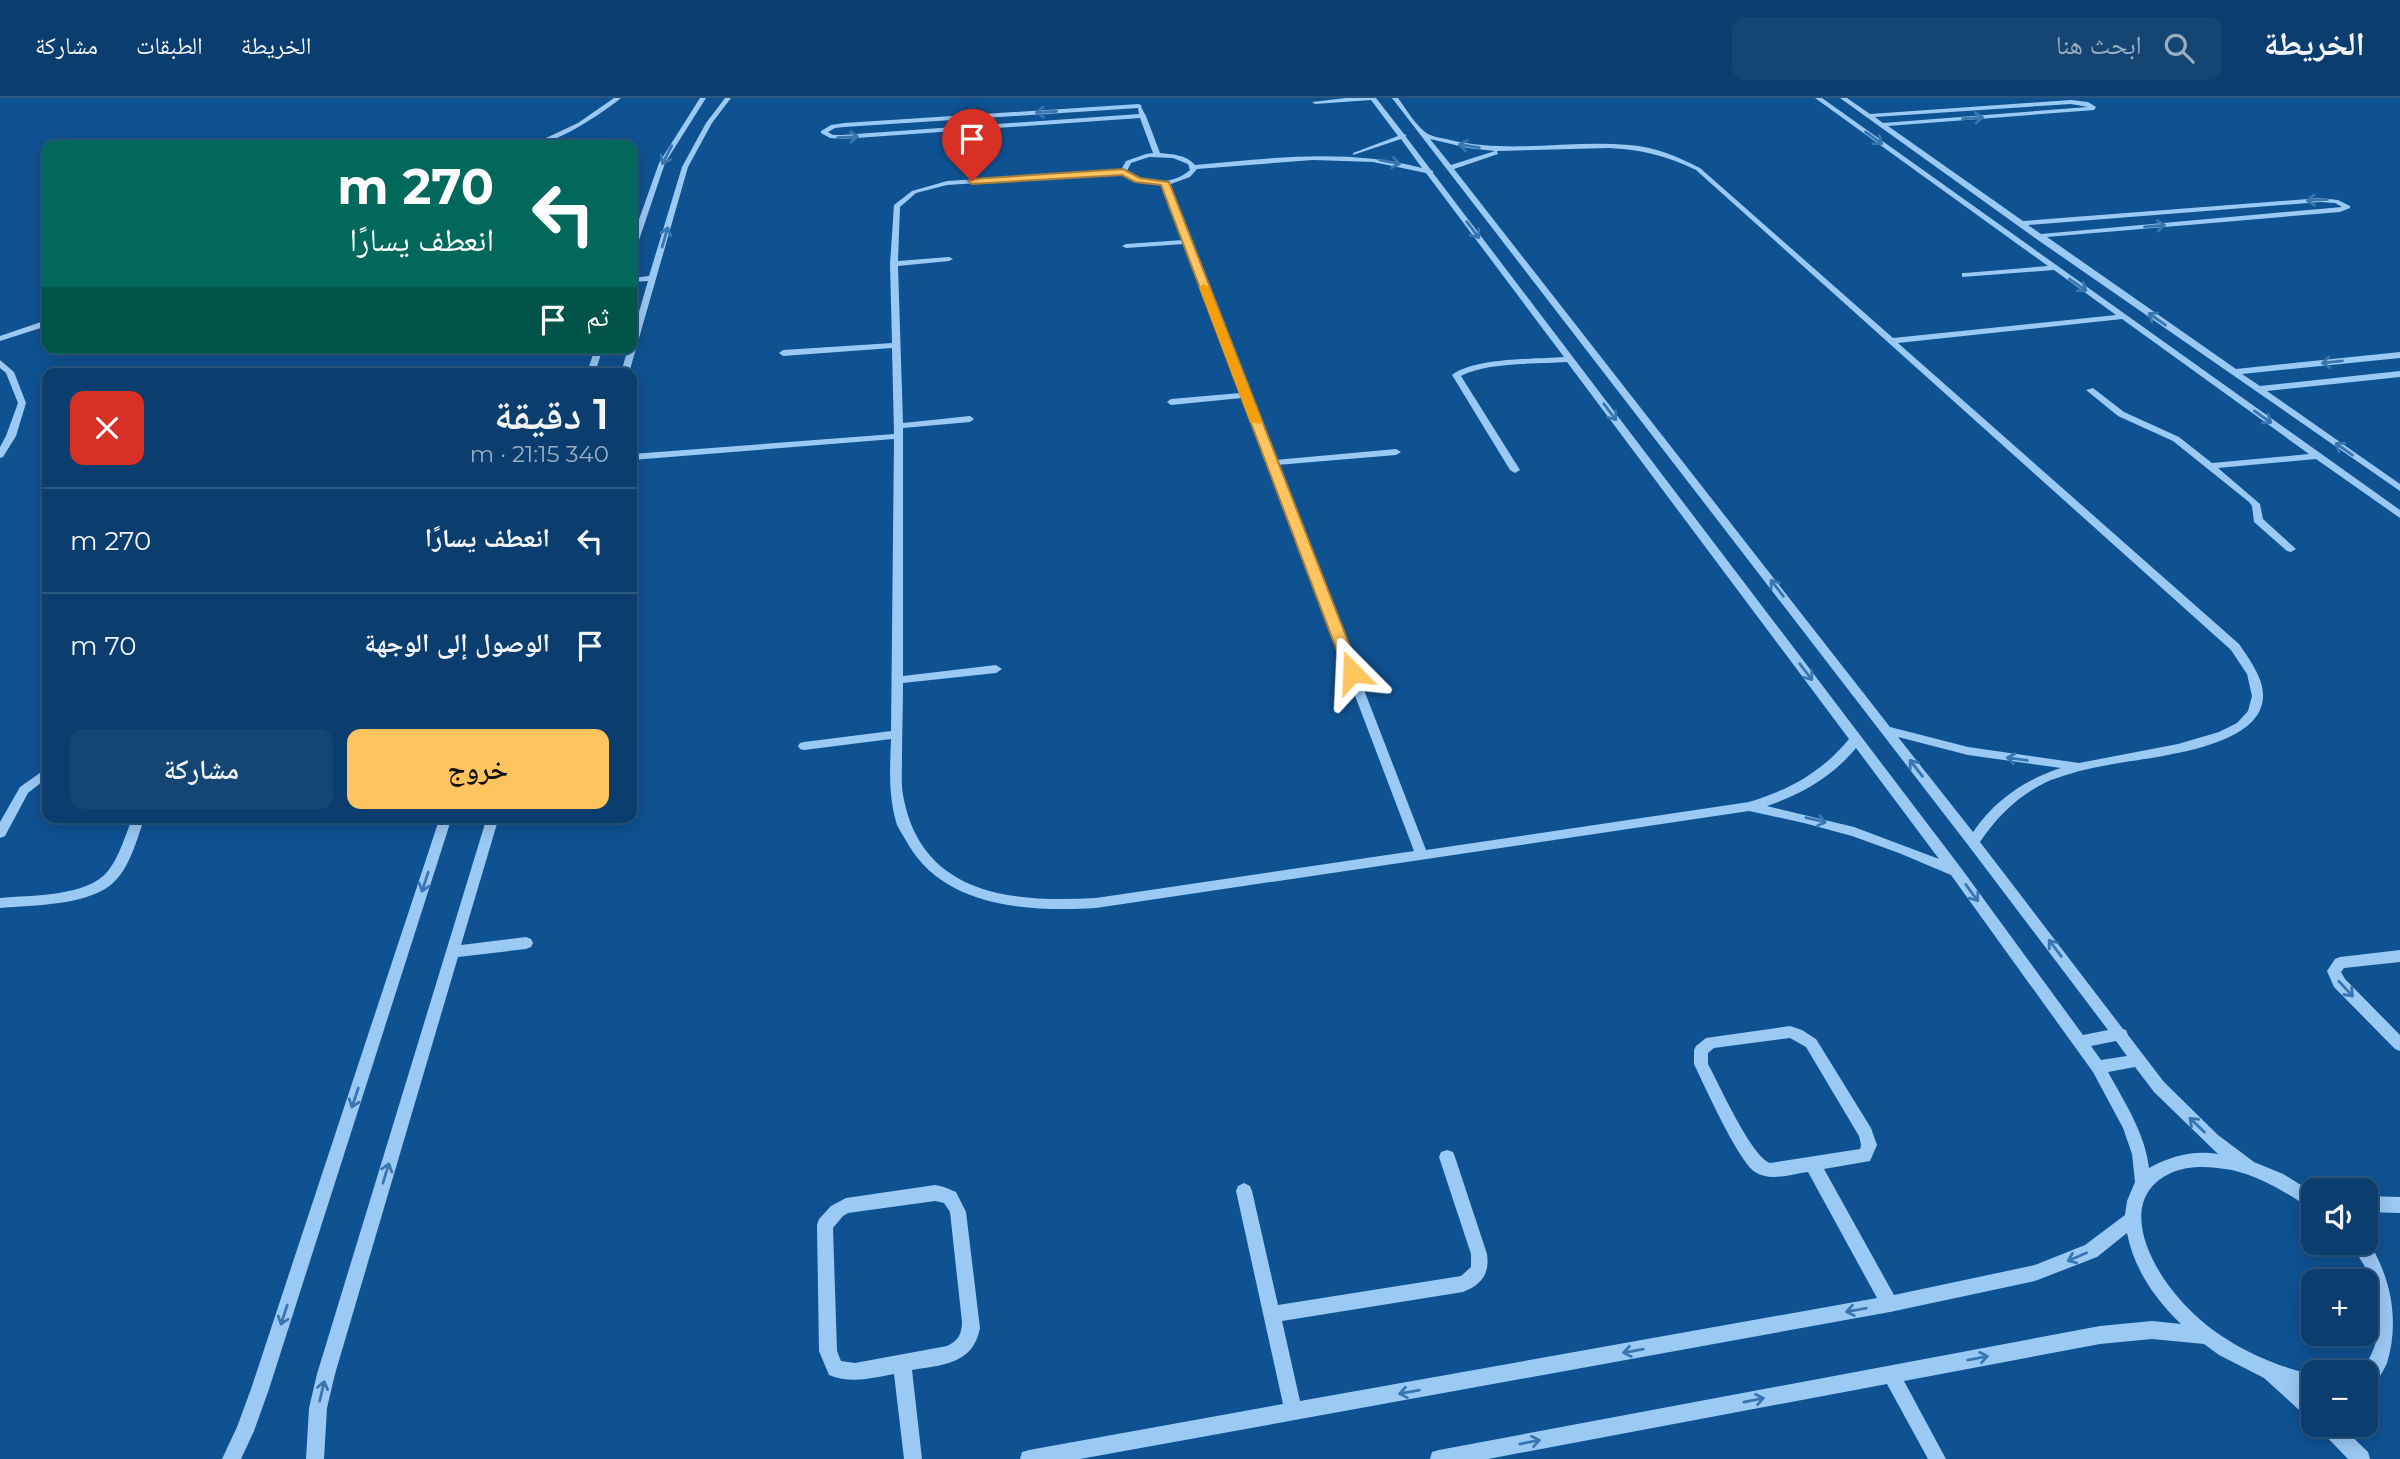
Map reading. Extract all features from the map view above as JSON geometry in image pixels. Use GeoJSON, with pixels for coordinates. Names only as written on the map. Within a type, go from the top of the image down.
{"type":"FeatureCollection","features":[{"type":"Feature","properties":{"kind":"street"},"geometry":{"type":"LineString","coordinates":[[545,140],[580,124],[618,98]]}},
{"type":"Feature","properties":{"kind":"street"},"geometry":{"type":"LineString","coordinates":[[637,236],[662,163],[703,98]]}},
{"type":"Feature","properties":{"kind":"street"},"geometry":{"type":"LineString","coordinates":[[637,332],[685,167],[709,123],[728,98]]}},
{"type":"Feature","properties":{"kind":"street"},"geometry":{"type":"LineString","coordinates":[[1136,98],[1157,155]]}},
{"type":"Feature","properties":{"kind":"street"},"geometry":{"type":"LineString","coordinates":[[1315,102],[1373,98],[1404,136],[1956,872],[2098,1067],[2130,1126],[2140,1154],[2143,1182]]}},
{"type":"Feature","properties":{"kind":"street"},"geometry":{"type":"LineString","coordinates":[[1395,98],[2140,1060],[2180,1110],[2250,1169]]}},
{"type":"Feature","properties":{"kind":"street"},"geometry":{"type":"LineString","coordinates":[[1818,98],[2400,515]]}},
{"type":"Feature","properties":{"kind":"street"},"geometry":{"type":"LineString","coordinates":[[1843,98],[2400,488]]}},
{"type":"Feature","properties":{"kind":"street"},"geometry":{"type":"LineString","coordinates":[[1869,116],[2078,102],[2094,107],[1881,125]]}},
{"type":"Feature","properties":{"kind":"street"},"geometry":{"type":"LineString","coordinates":[[1139,106],[844,125],[833,126],[823,132],[832,137],[842,137],[1143,116]]}},
{"type":"Feature","properties":{"kind":"street"},"geometry":{"type":"LineString","coordinates":[[2001,107],[2015,115]]}},
{"type":"Feature","properties":{"kind":"street"},"geometry":{"type":"LineString","coordinates":[[1424,135],[1466,146],[1515,150]]}},
{"type":"Feature","properties":{"kind":"street"},"geometry":{"type":"LineString","coordinates":[[1348,156],[1404,136]]}},
{"type":"Feature","properties":{"kind":"street"},"geometry":{"type":"LineString","coordinates":[[1450,168],[1486,155],[1515,150],[1595,144],[1621,145],[1659,152],[1690,164],[2235,647],[2254,676],[2257,701],[2252,715],[2241,727],[2205,743],[2085,765],[2036,782],[2015,794],[1984,823],[1973,842]]}},
{"type":"Feature","properties":{"kind":"street"},"geometry":{"type":"LineString","coordinates":[[1123,172],[1124,165],[1128,162],[1157,155],[1181,158],[1194,167],[1348,156],[1392,162],[1431,172]]}},
{"type":"Feature","properties":{"kind":"street"},"geometry":{"type":"LineString","coordinates":[[1194,167],[1187,177],[1164,182],[1138,180],[1123,172],[947,183],[914,192],[896,206],[894,264],[899,431],[898,811],[916,850],[933,867],[954,882],[1005,902],[1035,906],[1096,903],[1749,807],[1796,791],[1815,780],[1832,768],[1856,739]]}},
{"type":"Feature","properties":{"kind":"street"},"geometry":{"type":"LineString","coordinates":[[1164,182],[1422,855]]}},
{"type":"Feature","properties":{"kind":"street"},"geometry":{"type":"LineString","coordinates":[[1940,187],[1965,185]]}},
{"type":"Feature","properties":{"kind":"street"},"geometry":{"type":"LineString","coordinates":[[1450,199],[1472,197]]}},
{"type":"Feature","properties":{"kind":"street"},"geometry":{"type":"LineString","coordinates":[[2020,223],[2327,199],[2348,207],[2340,210],[2038,236]]}},
{"type":"Feature","properties":{"kind":"street"},"geometry":{"type":"LineString","coordinates":[[2243,206],[2263,217]]}},
{"type":"Feature","properties":{"kind":"street"},"geometry":{"type":"LineString","coordinates":[[1126,246],[1187,242]]}},
{"type":"Feature","properties":{"kind":"street"},"geometry":{"type":"LineString","coordinates":[[894,264],[949,259]]}},
{"type":"Feature","properties":{"kind":"street"},"geometry":{"type":"LineString","coordinates":[[1965,275],[2054,268]]}},
{"type":"Feature","properties":{"kind":"street"},"geometry":{"type":"LineString","coordinates":[[637,280],[653,278]]}},
{"type":"Feature","properties":{"kind":"street"},"geometry":{"type":"LineString","coordinates":[[1892,341],[2122,317]]}},
{"type":"Feature","properties":{"kind":"street"},"geometry":{"type":"LineString","coordinates":[[0,339],[42,325]]}},
{"type":"Feature","properties":{"kind":"street"},"geometry":{"type":"LineString","coordinates":[[783,352],[897,345]]}},
{"type":"Feature","properties":{"kind":"street"},"geometry":{"type":"LineString","coordinates":[[2234,372],[2400,355]]}},
{"type":"Feature","properties":{"kind":"street"},"geometry":{"type":"LineString","coordinates":[[1515,470],[1456,375],[1460,371],[1477,367],[1570,359]]}},
{"type":"Feature","properties":{"kind":"street"},"geometry":{"type":"LineString","coordinates":[[0,363],[10,372],[22,403],[11,436],[0,455]]}},
{"type":"Feature","properties":{"kind":"street"},"geometry":{"type":"LineString","coordinates":[[2258,389],[2400,374]]}},
{"type":"Feature","properties":{"kind":"street"},"geometry":{"type":"LineString","coordinates":[[2091,390],[2121,414],[2176,439],[2211,466],[2252,500],[2256,506],[2258,520],[2291,549]]}},
{"type":"Feature","properties":{"kind":"street"},"geometry":{"type":"LineString","coordinates":[[1171,402],[1246,395]]}},
{"type":"Feature","properties":{"kind":"street"},"geometry":{"type":"LineString","coordinates":[[637,457],[899,431],[970,419]]}},
{"type":"Feature","properties":{"kind":"street"},"geometry":{"type":"LineString","coordinates":[[1272,463],[1396,452]]}},
{"type":"Feature","properties":{"kind":"street"},"geometry":{"type":"LineString","coordinates":[[2211,466],[2318,456]]}},
{"type":"Feature","properties":{"kind":"street"},"geometry":{"type":"LineString","coordinates":[[897,680],[996,669]]}},
{"type":"Feature","properties":{"kind":"street"},"geometry":{"type":"LineString","coordinates":[[1887,730],[1978,752],[2085,765]]}},
{"type":"Feature","properties":{"kind":"street"},"geometry":{"type":"LineString","coordinates":[[804,746],[897,734]]}},
{"type":"Feature","properties":{"kind":"street"},"geometry":{"type":"LineString","coordinates":[[0,833],[24,790],[42,776]]}},
{"type":"Feature","properties":{"kind":"street"},"geometry":{"type":"LineString","coordinates":[[1749,807],[1790,814],[1862,833],[1956,872]]}},
{"type":"Feature","properties":{"kind":"street"},"geometry":{"type":"LineString","coordinates":[[0,903],[86,892],[101,887],[116,870],[136,823]]}},
{"type":"Feature","properties":{"kind":"street"},"geometry":{"type":"LineString","coordinates":[[231,1459],[245,1431],[260,1389],[444,823]]}},
{"type":"Feature","properties":{"kind":"street"},"geometry":{"type":"LineString","coordinates":[[315,1459],[318,1408],[326,1374],[491,823]]}},
{"type":"Feature","properties":{"kind":"street"},"geometry":{"type":"LineString","coordinates":[[452,952],[526,943]]}},
{"type":"Feature","properties":{"kind":"street"},"geometry":{"type":"LineString","coordinates":[[2400,956],[2340,963],[2334,971],[2339,983],[2400,1045]]}},
{"type":"Feature","properties":{"kind":"street"},"geometry":{"type":"LineString","coordinates":[[1790,1032],[1811,1043],[1870,1142],[1869,1150],[1864,1156],[1813,1164],[1770,1170],[1752,1160],[1701,1064],[1699,1056],[1704,1045],[1790,1032]]}},
{"type":"Feature","properties":{"kind":"street"},"geometry":{"type":"LineString","coordinates":[[2080,1042],[2120,1034]]}},
{"type":"Feature","properties":{"kind":"street"},"geometry":{"type":"LineString","coordinates":[[2098,1067],[2140,1060]]}},
{"type":"Feature","properties":{"kind":"street"},"geometry":{"type":"LineString","coordinates":[[1273,1314],[1464,1284],[1473,1280],[1481,1264],[1479,1254],[1447,1157]]}},
{"type":"Feature","properties":{"kind":"street"},"geometry":{"type":"LineString","coordinates":[[2301,1193],[2250,1169],[2222,1162],[2197,1160],[2175,1163],[2143,1182],[2135,1199],[2133,1219],[2137,1241],[2146,1265],[2181,1313],[2205,1335],[2236,1357],[2269,1373],[2301,1381]]}},
{"type":"Feature","properties":{"kind":"street"},"geometry":{"type":"LineString","coordinates":[[1813,1164],[1890,1304]]}},
{"type":"Feature","properties":{"kind":"street"},"geometry":{"type":"LineString","coordinates":[[1244,1191],[1294,1412]]}},
{"type":"Feature","properties":{"kind":"street"},"geometry":{"type":"LineString","coordinates":[[945,1193],[951,1197],[958,1212],[972,1332],[958,1351],[902,1363],[845,1372],[835,1369],[830,1361],[823,1234],[825,1225],[837,1211],[846,1206],[945,1193]]}},
{"type":"Feature","properties":{"kind":"street"},"geometry":{"type":"LineString","coordinates":[[2378,1204],[2400,1205]]}},
{"type":"Feature","properties":{"kind":"street"},"geometry":{"type":"LineString","coordinates":[[1029,1459],[1890,1304],[2035,1273],[2091,1251],[2133,1219]]}},
{"type":"Feature","properties":{"kind":"street"},"geometry":{"type":"LineString","coordinates":[[2368,1255],[2388,1284],[2398,1307],[2399,1337],[2393,1355],[2378,1373]]}},
{"type":"Feature","properties":{"kind":"street"},"geometry":{"type":"LineString","coordinates":[[1439,1459],[2125,1332],[2178,1331],[2205,1335]]}},
{"type":"Feature","properties":{"kind":"street"},"geometry":{"type":"LineString","coordinates":[[902,1363],[913,1459]]}},
{"type":"Feature","properties":{"kind":"street"},"geometry":{"type":"LineString","coordinates":[[2269,1373],[2301,1401]]}},
{"type":"Feature","properties":{"kind":"street"},"geometry":{"type":"LineString","coordinates":[[1891,1374],[1937,1458]]}},
{"type":"Feature","properties":{"kind":"street"},"geometry":{"type":"LineString","coordinates":[[2339,1437],[2361,1459]]}},
{"type":"Feature","properties":{"kind":"slow traffic"},"geometry":{"type":"LineString","coordinates":[[1204,287],[1256,422]]}},
{"type":"Feature","properties":{"kind":"route"},"geometry":{"type":"LineString","coordinates":[[972,181],[1123,172],[1138,180],[1164,182],[1352,672]]}}]}
